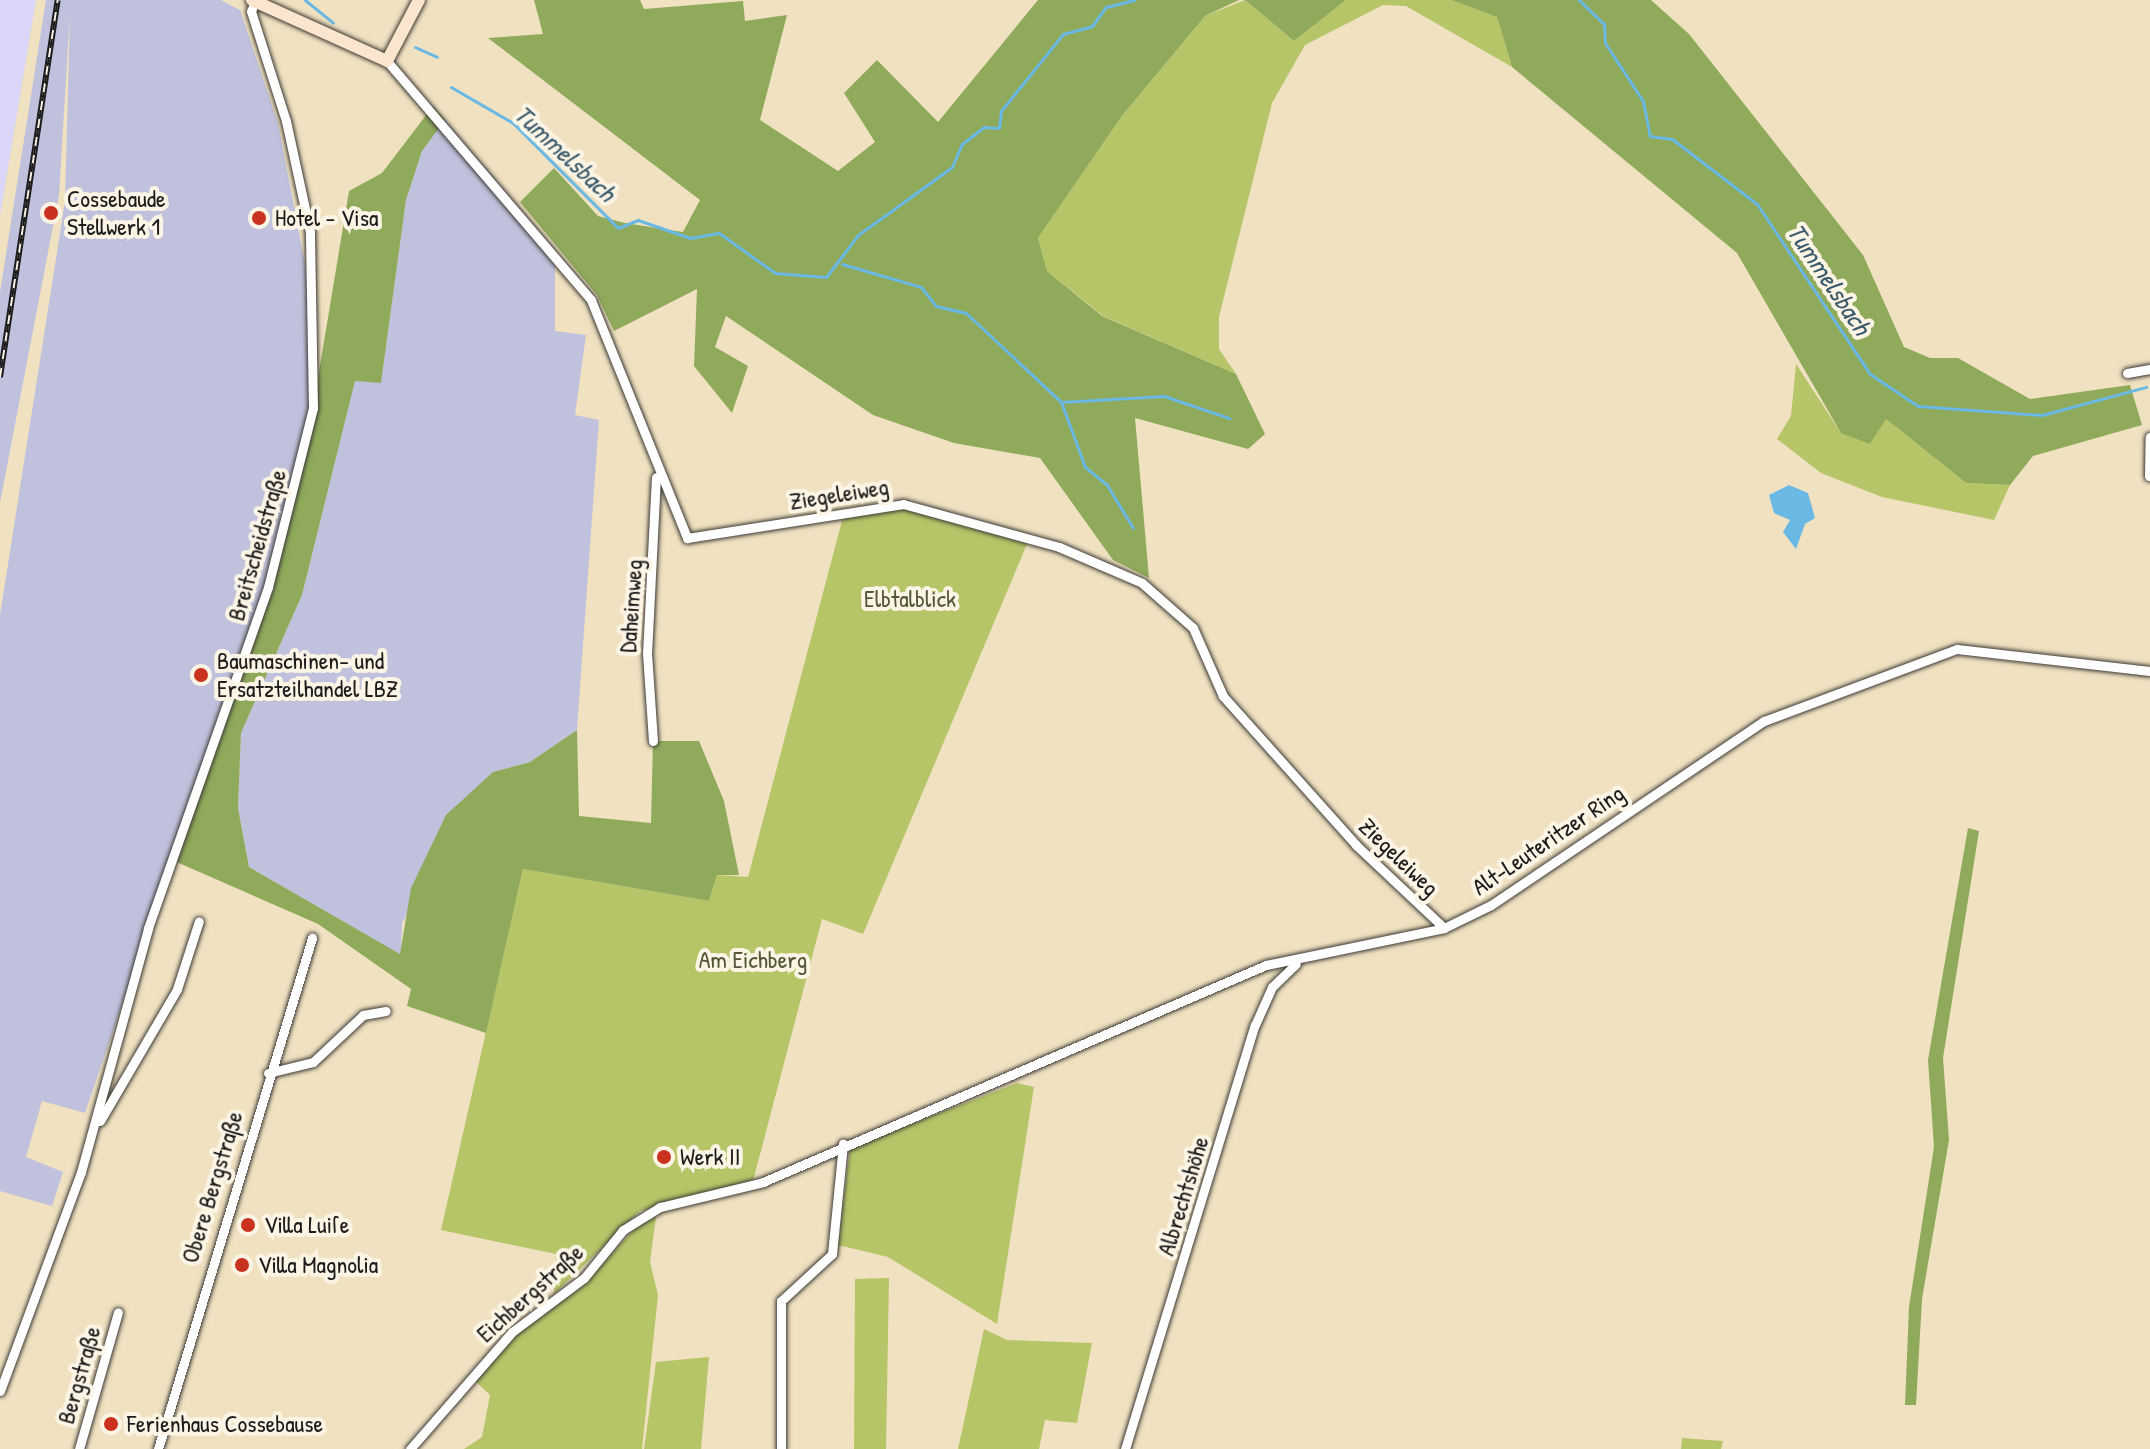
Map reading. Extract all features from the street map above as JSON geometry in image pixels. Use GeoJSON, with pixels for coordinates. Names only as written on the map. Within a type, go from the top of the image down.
{"type":"FeatureCollection","features":[{"type":"Feature","properties":{"kind":"street"},"geometry":{"type":"LineString","coordinates":[[253,1],[387,61],[419,0]]}},
{"type":"Feature","properties":{"kind":"street","name":"Breitscheidstraße"},"geometry":{"type":"LineString","coordinates":[[0,1391],[93,1134],[148,928],[268,587],[313,408],[310,232],[286,121],[251,11],[253,1]]}},
{"type":"Feature","properties":{"kind":"street","name":"Ziegeleiweg"},"geometry":{"type":"LineString","coordinates":[[387,61],[445,120],[591,300],[678,527],[697,541],[903,504],[1059,547],[1142,583],[1193,628],[1223,696],[1356,845],[1444,928]]}},
{"type":"Feature","properties":{"kind":"street"},"geometry":{"type":"LineString","coordinates":[[2127,373],[2150,369]]}},
{"type":"Feature","properties":{"kind":"street"},"geometry":{"type":"LineString","coordinates":[[2149,476],[2150,437]]}},
{"type":"Feature","properties":{"kind":"street","name":"Daheimweg"},"geometry":{"type":"LineString","coordinates":[[653,741],[647,654],[656,474]]}},
{"type":"Feature","properties":{"kind":"street","name":"Alt-Leuteritzer Ring"},"geometry":{"type":"LineString","coordinates":[[967,1097],[1266,965],[1296,964],[1444,928],[1491,905],[1764,721],[1957,649],[2150,671]]}},
{"type":"Feature","properties":{"kind":"street","name":"Breitscheidstraße"},"geometry":{"type":"LineString","coordinates":[[93,1134],[177,989],[199,921]]}},
{"type":"Feature","properties":{"kind":"street","name":"Obere Bergstraße"},"geometry":{"type":"LineString","coordinates":[[158,1449],[268,1073],[312,938]]}},
{"type":"Feature","properties":{"kind":"street","name":"Albrechtshöhe"},"geometry":{"type":"LineString","coordinates":[[1125,1449],[1255,1025],[1272,987],[1296,964]]}},
{"type":"Feature","properties":{"kind":"street"},"geometry":{"type":"LineString","coordinates":[[268,1073],[313,1062],[363,1015],[386,1011]]}},
{"type":"Feature","properties":{"kind":"street","name":"Eichbergstraße"},"geometry":{"type":"LineString","coordinates":[[410,1449],[512,1332],[584,1278],[623,1230],[666,1205],[752,1186],[843,1144],[967,1097]]}},
{"type":"Feature","properties":{"kind":"street"},"geometry":{"type":"LineString","coordinates":[[781,1449],[781,1301],[832,1254],[843,1144]]}},
{"type":"Feature","properties":{"kind":"street","name":"Bergstraße"},"geometry":{"type":"LineString","coordinates":[[79,1449],[118,1312]]}},
{"type":"Feature","properties":{"kind":"shaded area"},"geometry":{"type":"Polygon","coordinates":[[[0,0],[36,0],[0,216],[0,0]]]}},
{"type":"Feature","properties":{"kind":"shaded area"},"geometry":{"type":"Polygon","coordinates":[[[46,0],[221,0],[240,10],[278,123],[305,264],[313,408],[294,500],[85,1113],[42,1101],[26,1157],[63,1172],[52,1206],[0,1191],[0,615],[65,201],[70,14],[59,195],[0,503],[0,292],[46,0]]]}},
{"type":"Feature","properties":{"kind":"shaded area"},"geometry":{"type":"Polygon","coordinates":[[[445,120],[555,250],[555,331],[586,335],[575,415],[599,420],[577,730],[530,762],[493,772],[402,923],[401,955],[249,867],[238,808],[241,733],[302,595],[355,380],[381,382],[406,200],[422,151],[445,120]]]}},
{"type":"Feature","properties":{"kind":"green space"},"geometry":{"type":"Polygon","coordinates":[[[534,0],[640,0],[644,9],[743,1],[745,21],[787,15],[760,120],[838,171],[875,142],[844,93],[877,60],[938,122],[1038,0],[1239,0],[1205,16],[1122,116],[1038,238],[1047,271],[1102,316],[1236,374],[1265,434],[1248,449],[1135,418],[1149,578],[1113,560],[1040,458],[954,443],[873,415],[726,316],[715,347],[748,366],[732,413],[694,366],[697,289],[614,331],[597,295],[520,202],[554,168],[598,216],[625,223],[683,232],[700,200],[488,38],[543,34],[534,0]]]}},
{"type":"Feature","properties":{"kind":"green space"},"geometry":{"type":"Polygon","coordinates":[[[1245,0],[1294,41],[1346,0],[1451,0],[1497,17],[1512,67],[1406,6],[1383,5],[1305,45],[1272,103],[1219,317],[1219,349],[1236,374],[1103,316],[1047,271],[1038,238],[1122,116],[1205,16],[1245,0]]]}},
{"type":"Feature","properties":{"kind":"green space"},"geometry":{"type":"Polygon","coordinates":[[[1245,0],[1346,0],[1294,41],[1245,0]]]}},
{"type":"Feature","properties":{"kind":"green space"},"geometry":{"type":"Polygon","coordinates":[[[1451,0],[1651,0],[1689,34],[1863,255],[1904,347],[1930,358],[1958,358],[2030,399],[2130,385],[2142,425],[2033,456],[2010,485],[1966,483],[1886,419],[1870,444],[1841,433],[1737,253],[1512,67],[1497,17],[1451,0]]]}},
{"type":"Feature","properties":{"kind":"green space"},"geometry":{"type":"Polygon","coordinates":[[[433,106],[445,120],[422,151],[406,200],[381,383],[355,381],[302,595],[241,733],[238,808],[249,867],[400,954],[411,888],[446,815],[493,772],[530,762],[577,730],[579,816],[651,823],[653,741],[699,741],[724,801],[739,875],[717,875],[709,901],[523,869],[486,1033],[407,1006],[411,989],[318,924],[172,860],[268,587],[313,408],[349,191],[382,173],[433,106]]]}},
{"type":"Feature","properties":{"kind":"green space"},"geometry":{"type":"Polygon","coordinates":[[[1796,364],[1841,433],[1886,419],[1966,483],[2010,485],[1994,520],[1882,497],[1821,473],[1777,439],[1791,416],[1796,364]]]}},
{"type":"Feature","properties":{"kind":"green space"},"geometry":{"type":"Polygon","coordinates":[[[904,508],[1027,544],[863,934],[822,919],[753,1181],[640,1211],[554,1294],[556,1254],[441,1230],[523,869],[709,901],[717,875],[748,877],[843,517],[904,508]]]}},
{"type":"Feature","properties":{"kind":"green space"},"geometry":{"type":"Polygon","coordinates":[[[1968,828],[1979,831],[1943,1058],[1949,1140],[1922,1299],[1916,1405],[1905,1405],[1909,1307],[1934,1147],[1928,1060],[1968,828]]]}},
{"type":"Feature","properties":{"kind":"green space"},"geometry":{"type":"Polygon","coordinates":[[[1017,1083],[1034,1087],[997,1324],[888,1257],[838,1245],[850,1148],[1017,1083]]]}},
{"type":"Feature","properties":{"kind":"green space"},"geometry":{"type":"Polygon","coordinates":[[[656,1217],[650,1262],[658,1295],[642,1449],[464,1449],[482,1437],[490,1395],[474,1380],[512,1338],[583,1286],[636,1227],[656,1217]]]}},
{"type":"Feature","properties":{"kind":"green space"},"geometry":{"type":"Polygon","coordinates":[[[889,1278],[886,1449],[854,1449],[855,1279],[889,1278]]]}},
{"type":"Feature","properties":{"kind":"green space"},"geometry":{"type":"Polygon","coordinates":[[[984,1329],[1007,1340],[1092,1343],[1077,1423],[1045,1420],[1039,1449],[958,1449],[984,1329]]]}},
{"type":"Feature","properties":{"kind":"green space"},"geometry":{"type":"Polygon","coordinates":[[[709,1357],[701,1449],[644,1449],[656,1362],[709,1357]]]}},
{"type":"Feature","properties":{"kind":"green space"},"geometry":{"type":"Polygon","coordinates":[[[1682,1438],[1723,1441],[1721,1449],[1681,1449],[1682,1438]]]}},
{"type":"Feature","properties":{"kind":"water"},"geometry":{"type":"Polygon","coordinates":[[[1789,485],[1808,493],[1815,518],[1805,524],[1796,549],[1783,532],[1790,520],[1774,513],[1769,495],[1789,485]]]}},
{"type":"Feature","properties":{"kind":"waterway","name":"Tummelsbach"},"geometry":{"type":"LineString","coordinates":[[305,0],[333,23]]}},
{"type":"Feature","properties":{"kind":"waterway","name":"Tummelsbach"},"geometry":{"type":"LineString","coordinates":[[451,87],[513,123],[618,228],[638,220],[690,238],[719,233],[775,273],[826,277],[858,235],[952,167],[962,144],[984,127],[999,128],[1001,111],[1063,34],[1092,26],[1106,7],[1134,0]]}},
{"type":"Feature","properties":{"kind":"waterway","name":"Tummelsbach"},"geometry":{"type":"LineString","coordinates":[[1579,0],[1604,24],[1605,43],[1643,101],[1650,136],[1672,139],[1757,204],[1870,374],[1918,406],[2042,415],[2146,387]]}},
{"type":"Feature","properties":{"kind":"waterway","name":"Tummelsbach"},"geometry":{"type":"LineString","coordinates":[[415,47],[437,57]]}},
{"type":"Feature","properties":{"kind":"waterway"},"geometry":{"type":"LineString","coordinates":[[842,264],[921,287],[936,306],[966,313],[1061,402],[1164,396],[1229,418]]}},
{"type":"Feature","properties":{"kind":"waterway"},"geometry":{"type":"LineString","coordinates":[[1061,402],[1085,467],[1107,485],[1133,528]]}},
{"type":"Feature","properties":{"kind":"railway"},"geometry":{"type":"LineString","coordinates":[[0,377],[58,0]]}},
{"type":"Feature","properties":{"kind":"place","name":"Cossebaude Stellwerk 1"},"geometry":{"type":"Point","coordinates":[51,213]}},
{"type":"Feature","properties":{"kind":"place","name":"Hotel - Visa"},"geometry":{"type":"Point","coordinates":[259,218]}},
{"type":"Feature","properties":{"kind":"place","name":"Baumaschinen- und Ersatzteilhandel LBZ"},"geometry":{"type":"Point","coordinates":[201,675]}},
{"type":"Feature","properties":{"kind":"place","name":"Werk II"},"geometry":{"type":"Point","coordinates":[664,1157]}},
{"type":"Feature","properties":{"kind":"place","name":"Villa Luiſe"},"geometry":{"type":"Point","coordinates":[248,1225]}},
{"type":"Feature","properties":{"kind":"place","name":"Villa Magnolia"},"geometry":{"type":"Point","coordinates":[242,1265]}},
{"type":"Feature","properties":{"kind":"place","name":"Ferienhaus Cossebause"},"geometry":{"type":"Point","coordinates":[111,1424]}},
{"type":"Feature","properties":{"kind":"park label","name":"Elbtalblick"},"geometry":{"type":"Point","coordinates":[910,599]}},
{"type":"Feature","properties":{"kind":"park label","name":"Am Eichberg"},"geometry":{"type":"Point","coordinates":[753,960]}}]}
